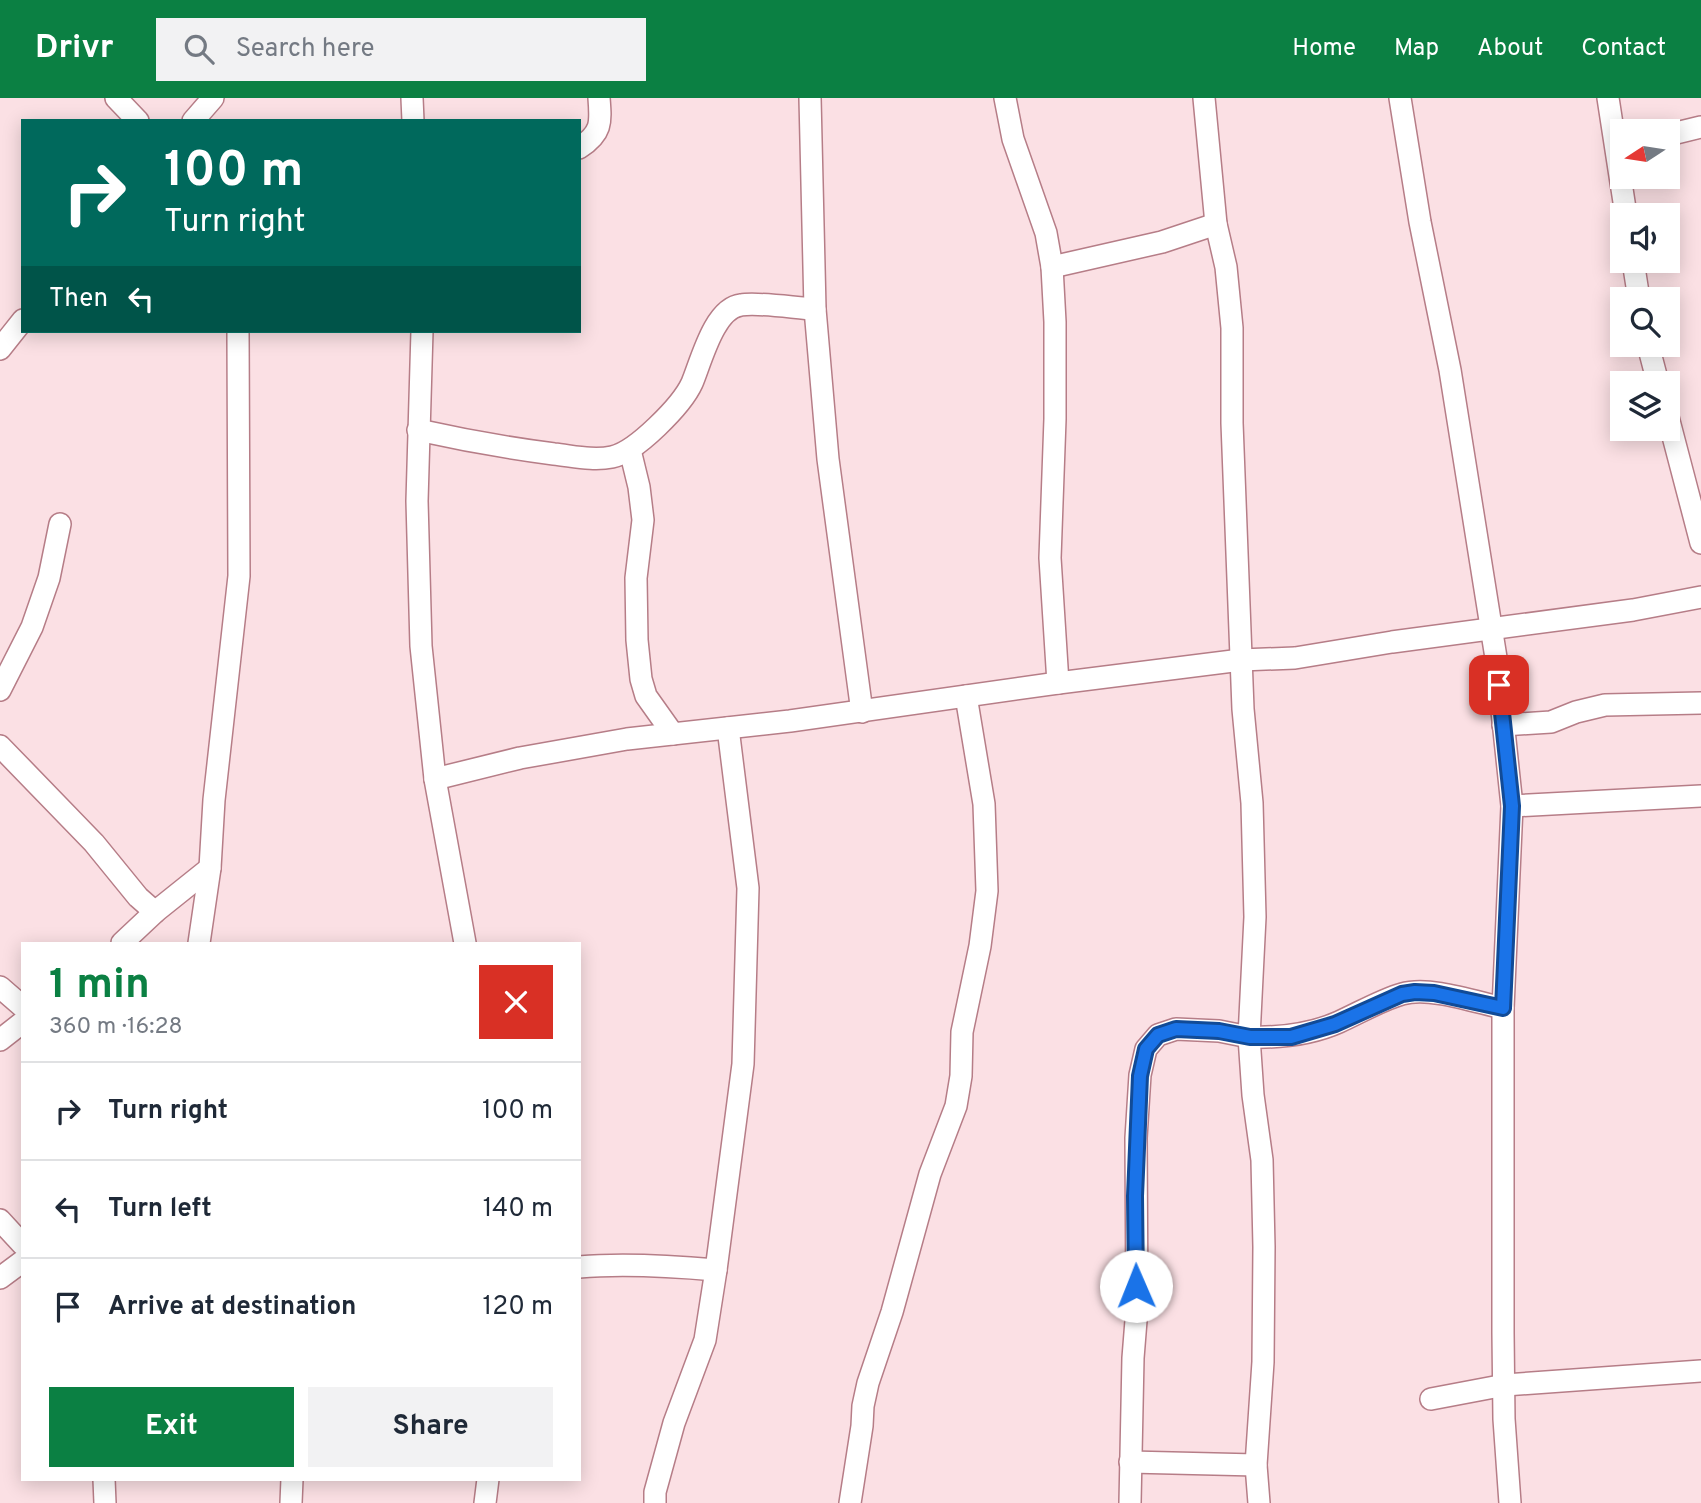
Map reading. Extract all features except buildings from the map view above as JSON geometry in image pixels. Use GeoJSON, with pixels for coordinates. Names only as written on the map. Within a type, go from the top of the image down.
{"type":"FeatureCollection","features":[{"type":"Feature","properties":{"kind":"street"},"geometry":{"type":"LineString","coordinates":[[116,98],[136,119]]}},
{"type":"Feature","properties":{"kind":"street"},"geometry":{"type":"LineString","coordinates":[[194,119],[213,98]]}},
{"type":"Feature","properties":{"kind":"street"},"geometry":{"type":"LineString","coordinates":[[412,98],[413,119]]}},
{"type":"Feature","properties":{"kind":"street"},"geometry":{"type":"LineString","coordinates":[[581,147],[594,138],[601,119],[599,98]]}},
{"type":"Feature","properties":{"kind":"street"},"geometry":{"type":"LineString","coordinates":[[810,98],[815,310],[828,459],[862,712]]}},
{"type":"Feature","properties":{"kind":"street"},"geometry":{"type":"LineString","coordinates":[[1005,98],[1013,139],[1046,233],[1052,267],[1055,419],[1050,558],[1058,683]]}},
{"type":"Feature","properties":{"kind":"street"},"geometry":{"type":"LineString","coordinates":[[1204,98],[1216,224],[1226,267],[1232,328],[1232,423],[1243,709],[1252,803],[1255,917],[1250,1037],[1253,1095],[1262,1160],[1264,1247],[1263,1362],[1256,1465],[1259,1503]]}},
{"type":"Feature","properties":{"kind":"street"},"geometry":{"type":"LineString","coordinates":[[1400,98],[1420,222],[1450,370],[1490,628],[1512,806],[1503,1008],[1504,1419],[1510,1503]]}},
{"type":"Feature","properties":{"kind":"street"},"geometry":{"type":"LineString","coordinates":[[1608,98],[1613,119]]}},
{"type":"Feature","properties":{"kind":"street"},"geometry":{"type":"LineString","coordinates":[[1680,132],[1701,128]]}},
{"type":"Feature","properties":{"kind":"street"},"geometry":{"type":"LineString","coordinates":[[1052,267],[1162,242],[1216,224]]}},
{"type":"Feature","properties":{"kind":"street"},"geometry":{"type":"LineString","coordinates":[[418,430],[495,446],[594,459],[614,457],[630,450],[679,403],[692,382],[696,367],[718,322],[727,310],[740,305],[815,310]]}},
{"type":"Feature","properties":{"kind":"street"},"geometry":{"type":"LineString","coordinates":[[0,349],[21,323]]}},
{"type":"Feature","properties":{"kind":"street"},"geometry":{"type":"LineString","coordinates":[[199,942],[210,869],[214,800],[239,576],[237,333]]}},
{"type":"Feature","properties":{"kind":"street"},"geometry":{"type":"LineString","coordinates":[[422,333],[417,501],[421,646],[435,779],[465,942]]}},
{"type":"Feature","properties":{"kind":"street"},"geometry":{"type":"LineString","coordinates":[[1674,441],[1701,543]]}},
{"type":"Feature","properties":{"kind":"street"},"geometry":{"type":"LineString","coordinates":[[630,450],[643,520],[636,578],[637,640],[642,678],[646,696],[673,734]]}},
{"type":"Feature","properties":{"kind":"street"},"geometry":{"type":"LineString","coordinates":[[0,690],[32,628],[49,578],[60,524]]}},
{"type":"Feature","properties":{"kind":"street"},"geometry":{"type":"LineString","coordinates":[[435,779],[520,758],[627,739],[862,712],[1241,660],[1295,658],[1490,628],[1633,610],[1701,597]]}},
{"type":"Feature","properties":{"kind":"street"},"geometry":{"type":"LineString","coordinates":[[850,1503],[868,1383],[892,1312],[923,1194],[956,1106],[961,1076],[962,1032],[980,946],[987,891],[984,804],[966,696]]}},
{"type":"Feature","properties":{"kind":"street"},"geometry":{"type":"LineString","coordinates":[[1503,725],[1551,722],[1605,705],[1701,703]]}},
{"type":"Feature","properties":{"kind":"street"},"geometry":{"type":"LineString","coordinates":[[655,1503],[655,1492],[674,1423],[705,1340],[743,1064],[748,888],[728,729]]}},
{"type":"Feature","properties":{"kind":"street"},"geometry":{"type":"LineString","coordinates":[[0,746],[94,843],[138,897],[155,912]]}},
{"type":"Feature","properties":{"kind":"street"},"geometry":{"type":"LineString","coordinates":[[1512,806],[1701,796]]}},
{"type":"Feature","properties":{"kind":"street"},"geometry":{"type":"LineString","coordinates":[[123,942],[155,912],[210,869]]}},
{"type":"Feature","properties":{"kind":"street"},"geometry":{"type":"LineString","coordinates":[[0,987],[21,1005]]}},
{"type":"Feature","properties":{"kind":"street"},"geometry":{"type":"LineString","coordinates":[[1130,1503],[1133,1358],[1137,1308],[1136,1138],[1140,1076],[1146,1049],[1158,1035],[1176,1029],[1219,1031],[1250,1037],[1291,1037],[1335,1024],[1402,994],[1415,992],[1434,993],[1503,1008]]}},
{"type":"Feature","properties":{"kind":"street"},"geometry":{"type":"LineString","coordinates":[[0,1040],[21,1024]]}},
{"type":"Feature","properties":{"kind":"street"},"geometry":{"type":"LineString","coordinates":[[0,1220],[21,1243]]}},
{"type":"Feature","properties":{"kind":"street"},"geometry":{"type":"LineString","coordinates":[[0,1278],[21,1262]]}},
{"type":"Feature","properties":{"kind":"street"},"geometry":{"type":"LineString","coordinates":[[581,1267],[665,1266],[716,1270]]}},
{"type":"Feature","properties":{"kind":"street"},"geometry":{"type":"LineString","coordinates":[[1431,1399],[1505,1385],[1701,1371]]}},
{"type":"Feature","properties":{"kind":"street"},"geometry":{"type":"LineString","coordinates":[[1130,1462],[1256,1465]]}},
{"type":"Feature","properties":{"kind":"street"},"geometry":{"type":"LineString","coordinates":[[104,1481],[105,1503]]}},
{"type":"Feature","properties":{"kind":"street"},"geometry":{"type":"LineString","coordinates":[[291,1503],[292,1481]]}},
{"type":"Feature","properties":{"kind":"street"},"geometry":{"type":"LineString","coordinates":[[485,1503],[488,1481]]}},
{"type":"Feature","properties":{"kind":"route"},"geometry":{"type":"LineString","coordinates":[[1136,1286],[1136,1138],[1140,1076],[1146,1049],[1158,1035],[1176,1029],[1219,1031],[1250,1037],[1291,1037],[1335,1024],[1402,994],[1415,992],[1434,993],[1503,1008],[1512,806],[1499,685]]}}]}
